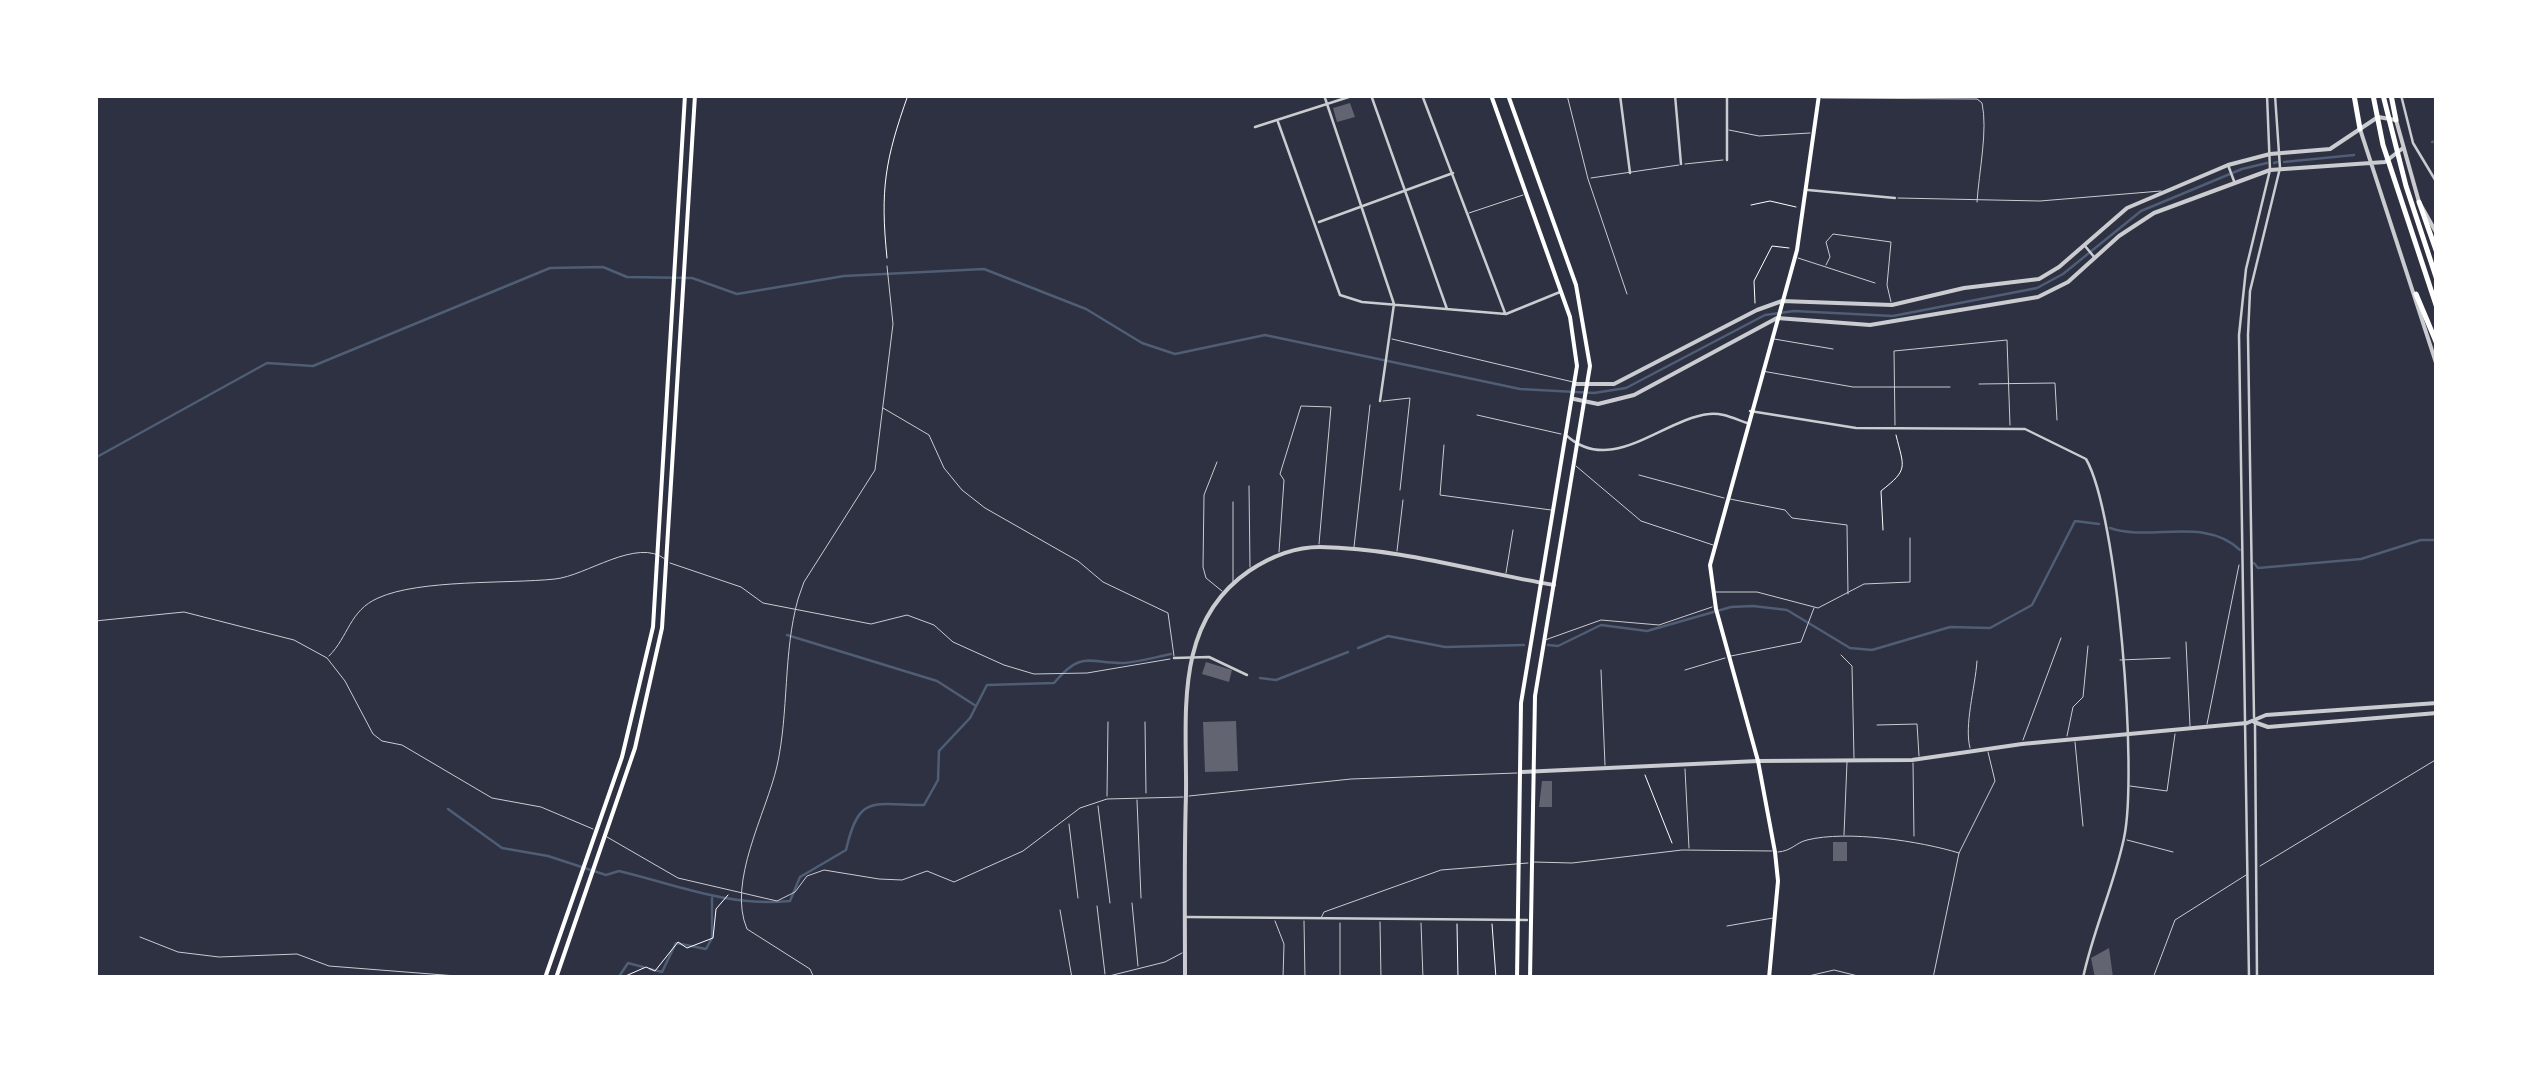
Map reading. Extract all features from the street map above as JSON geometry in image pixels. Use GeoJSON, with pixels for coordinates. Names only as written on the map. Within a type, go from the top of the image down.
{"type":"FeatureCollection","features":[{"type":"Feature","properties":{"kind":"highway"},"geometry":{"type":"LineString","coordinates":[[2354,95],[2360,129]]}},
{"type":"Feature","properties":{"kind":"highway"},"geometry":{"type":"LineString","coordinates":[[2372,95],[2383,145],[2437,308]]}},
{"type":"Feature","properties":{"kind":"highway"},"geometry":{"type":"LineString","coordinates":[[2383,95],[2406,186],[2437,280]]}},
{"type":"Feature","properties":{"kind":"highway"},"geometry":{"type":"LineString","coordinates":[[2391,95],[2396,120]]}},
{"type":"Feature","properties":{"kind":"highway"},"geometry":{"type":"LineString","coordinates":[[2418,202],[2437,253]]}},
{"type":"Feature","properties":{"kind":"highway"},"geometry":{"type":"LineString","coordinates":[[2416,294],[2437,344]]}},
{"type":"Feature","properties":{"kind":"main road"},"geometry":{"type":"LineString","coordinates":[[546,976],[637,704],[653,627],[684,95]]}},
{"type":"Feature","properties":{"kind":"main road"},"geometry":{"type":"LineString","coordinates":[[556,977],[635,748],[662,628],[669,562],[694,95]]}},
{"type":"Feature","properties":{"kind":"main road"},"geometry":{"type":"LineString","coordinates":[[1491,95],[1561,291],[1574,340],[1576,384],[1521,703],[1517,978]]}},
{"type":"Feature","properties":{"kind":"main road"},"geometry":{"type":"LineString","coordinates":[[1508,95],[1584,312],[1590,384],[1543,641],[1531,771],[1530,978]]}},
{"type":"Feature","properties":{"kind":"main road"},"geometry":{"type":"LineString","coordinates":[[1770,978],[1776,917],[1775,852],[1758,761],[1712,592],[1713,545],[1797,250],[1819,96]]}},
{"type":"Feature","properties":{"kind":"street"},"geometry":{"type":"LineString","coordinates":[[1324,95],[1394,304],[1392,339],[1380,401]]}},
{"type":"Feature","properties":{"kind":"street"},"geometry":{"type":"LineString","coordinates":[[1255,127],[1355,95]]}},
{"type":"Feature","properties":{"kind":"street"},"geometry":{"type":"LineString","coordinates":[[1372,95],[1447,309]]}},
{"type":"Feature","properties":{"kind":"street"},"geometry":{"type":"LineString","coordinates":[[1422,95],[1506,314]]}},
{"type":"Feature","properties":{"kind":"street"},"geometry":{"type":"LineString","coordinates":[[1620,95],[1630,172]]}},
{"type":"Feature","properties":{"kind":"street"},"geometry":{"type":"LineString","coordinates":[[1675,95],[1681,164]]}},
{"type":"Feature","properties":{"kind":"street"},"geometry":{"type":"LineString","coordinates":[[1727,95],[1727,160]]}},
{"type":"Feature","properties":{"kind":"street"},"geometry":{"type":"LineString","coordinates":[[2249,978],[2240,310],[2270,170],[2267,95]]}},
{"type":"Feature","properties":{"kind":"street"},"geometry":{"type":"LineString","coordinates":[[2258,978],[2248,316],[2257,256],[2280,168],[2276,95]]}},
{"type":"Feature","properties":{"kind":"street"},"geometry":{"type":"LineString","coordinates":[[2402,95],[2413,143],[2437,183]]}},
{"type":"Feature","properties":{"kind":"street"},"geometry":{"type":"LineString","coordinates":[[1576,384],[1614,384],[1757,310],[1892,305],[1964,288],[2039,279],[2127,208],[2228,165],[2270,154],[2330,149],[2378,117],[2396,120],[2418,202],[2437,234]]}},
{"type":"Feature","properties":{"kind":"street"},"geometry":{"type":"LineString","coordinates":[[1278,122],[1340,295],[1506,314],[1561,291]]}},
{"type":"Feature","properties":{"kind":"street"},"geometry":{"type":"LineString","coordinates":[[2360,129],[2437,366]]}},
{"type":"Feature","properties":{"kind":"street"},"geometry":{"type":"LineString","coordinates":[[1574,399],[1588,403],[1634,394],[1779,310],[1870,325],[2038,297],[2068,282],[2154,213],[2270,170],[2385,162],[2403,148]]}},
{"type":"Feature","properties":{"kind":"street"},"geometry":{"type":"LineString","coordinates":[[2228,165],[2234,181]]}},
{"type":"Feature","properties":{"kind":"street"},"geometry":{"type":"LineString","coordinates":[[1317,223],[1454,173]]}},
{"type":"Feature","properties":{"kind":"street"},"geometry":{"type":"LineString","coordinates":[[1807,190],[1895,198]]}},
{"type":"Feature","properties":{"kind":"street"},"geometry":{"type":"LineString","coordinates":[[2084,245],[2094,258]]}},
{"type":"Feature","properties":{"kind":"street"},"geometry":{"type":"LineString","coordinates":[[1750,412],[1856,428],[2034,431],[2080,453],[2090,468],[2111,557],[2130,734],[2130,786],[2124,839],[2083,978]]}},
{"type":"Feature","properties":{"kind":"street"},"geometry":{"type":"LineString","coordinates":[[1567,436],[1579,446],[1635,444],[1710,414],[1747,423]]}},
{"type":"Feature","properties":{"kind":"street"},"geometry":{"type":"LineString","coordinates":[[1185,978],[1186,696],[1199,628],[1222,592],[1279,554],[1318,547],[1396,556],[1554,585]]}},
{"type":"Feature","properties":{"kind":"street"},"geometry":{"type":"LineString","coordinates":[[1174,658],[1210,656],[1246,675]]}},
{"type":"Feature","properties":{"kind":"street"},"geometry":{"type":"LineString","coordinates":[[1520,772],[1758,761],[1916,760],[2022,744],[2247,723],[2266,715],[2437,703]]}},
{"type":"Feature","properties":{"kind":"street"},"geometry":{"type":"LineString","coordinates":[[2255,732],[2268,727],[2437,713]]}},
{"type":"Feature","properties":{"kind":"street"},"geometry":{"type":"LineString","coordinates":[[2254,722],[2268,727]]}},
{"type":"Feature","properties":{"kind":"street"},"geometry":{"type":"LineString","coordinates":[[1185,917],[1528,920]]}},
{"type":"Feature","properties":{"kind":"lane"},"geometry":{"type":"LineString","coordinates":[[1567,95],[1588,179],[1627,294]]}},
{"type":"Feature","properties":{"kind":"lane"},"geometry":{"type":"LineString","coordinates":[[1819,96],[1982,103],[1988,128],[1979,146],[1978,202]]}},
{"type":"Feature","properties":{"kind":"lane"},"geometry":{"type":"LineString","coordinates":[[1729,130],[1759,136],[1815,132]]}},
{"type":"Feature","properties":{"kind":"lane"},"geometry":{"type":"LineString","coordinates":[[1588,179],[1727,160]]}},
{"type":"Feature","properties":{"kind":"lane"},"geometry":{"type":"LineString","coordinates":[[1895,198],[1978,202],[2165,190]]}},
{"type":"Feature","properties":{"kind":"lane"},"geometry":{"type":"LineString","coordinates":[[1469,214],[1526,194]]}},
{"type":"Feature","properties":{"kind":"lane"},"geometry":{"type":"LineString","coordinates":[[1826,265],[1830,257],[1826,242],[1833,234],[1891,242],[1888,285],[1892,305]]}},
{"type":"Feature","properties":{"kind":"lane"},"geometry":{"type":"LineString","coordinates":[[1795,257],[1826,265],[1849,278],[1875,283]]}},
{"type":"Feature","properties":{"kind":"lane"},"geometry":{"type":"LineString","coordinates":[[814,978],[810,969],[748,929],[742,918],[745,859],[777,764],[796,607],[804,582],[875,470],[893,324],[888,269]]}},
{"type":"Feature","properties":{"kind":"lane"},"geometry":{"type":"LineString","coordinates":[[1771,338],[1832,349]]}},
{"type":"Feature","properties":{"kind":"lane"},"geometry":{"type":"LineString","coordinates":[[1392,339],[1576,384]]}},
{"type":"Feature","properties":{"kind":"lane"},"geometry":{"type":"LineString","coordinates":[[1895,428],[1894,351],[2007,340],[2010,428]]}},
{"type":"Feature","properties":{"kind":"lane"},"geometry":{"type":"LineString","coordinates":[[1762,371],[1806,382],[1950,387]]}},
{"type":"Feature","properties":{"kind":"lane"},"geometry":{"type":"LineString","coordinates":[[1979,384],[2055,383],[2057,420]]}},
{"type":"Feature","properties":{"kind":"lane"},"geometry":{"type":"LineString","coordinates":[[1380,401],[1410,398],[1400,490]]}},
{"type":"Feature","properties":{"kind":"lane"},"geometry":{"type":"LineString","coordinates":[[1353,550],[1370,405]]}},
{"type":"Feature","properties":{"kind":"lane"},"geometry":{"type":"LineString","coordinates":[[1279,554],[1284,480],[1280,474],[1301,406],[1331,407],[1318,547]]}},
{"type":"Feature","properties":{"kind":"lane"},"geometry":{"type":"LineString","coordinates":[[327,658],[337,648],[352,617],[382,596],[511,579],[557,579],[638,552],[660,554],[669,562],[741,587],[763,603],[871,624],[907,615],[934,625],[953,642],[1034,674],[1087,673],[1174,658],[1168,613],[1104,582],[1078,562],[986,508],[962,490],[944,468],[929,435],[884,408]]}},
{"type":"Feature","properties":{"kind":"lane"},"geometry":{"type":"LineString","coordinates":[[1476,415],[1567,436]]}},
{"type":"Feature","properties":{"kind":"lane"},"geometry":{"type":"LineString","coordinates":[[1444,445],[1440,496],[1554,510]]}},
{"type":"Feature","properties":{"kind":"lane"},"geometry":{"type":"LineString","coordinates":[[1564,459],[1641,521],[1713,545]]}},
{"type":"Feature","properties":{"kind":"lane"},"geometry":{"type":"LineString","coordinates":[[1217,462],[1204,495],[1203,567],[1206,578],[1222,592]]}},
{"type":"Feature","properties":{"kind":"lane"},"geometry":{"type":"LineString","coordinates":[[1639,475],[1726,499],[1785,510],[1792,518],[1848,525],[1848,594]]}},
{"type":"Feature","properties":{"kind":"lane"},"geometry":{"type":"LineString","coordinates":[[1249,486],[1250,570]]}},
{"type":"Feature","properties":{"kind":"lane"},"geometry":{"type":"LineString","coordinates":[[1396,556],[1403,500]]}},
{"type":"Feature","properties":{"kind":"lane"},"geometry":{"type":"LineString","coordinates":[[1232,502],[1232,582]]}},
{"type":"Feature","properties":{"kind":"lane"},"geometry":{"type":"LineString","coordinates":[[1505,576],[1512,530]]}},
{"type":"Feature","properties":{"kind":"lane"},"geometry":{"type":"LineString","coordinates":[[1712,592],[1757,592],[1814,607],[1864,584],[1910,582],[1910,538]]}},
{"type":"Feature","properties":{"kind":"lane"},"geometry":{"type":"LineString","coordinates":[[2206,728],[2236,566],[2250,559]]}},
{"type":"Feature","properties":{"kind":"lane"},"geometry":{"type":"LineString","coordinates":[[1685,670],[1730,656],[1801,642],[1814,607]]}},
{"type":"Feature","properties":{"kind":"lane"},"geometry":{"type":"LineString","coordinates":[[1543,641],[1601,620],[1658,624],[1716,610]]}},
{"type":"Feature","properties":{"kind":"lane"},"geometry":{"type":"LineString","coordinates":[[95,622],[184,612],[294,640],[327,658],[373,734],[382,742],[402,746],[492,798],[541,806],[597,831],[678,878],[777,900],[796,892],[806,876],[832,869],[902,880],[927,871],[954,882],[1022,852],[1068,821],[1080,808],[1106,799],[1186,797],[1351,779],[1520,772]]}},
{"type":"Feature","properties":{"kind":"lane"},"geometry":{"type":"LineString","coordinates":[[2022,744],[2061,638]]}},
{"type":"Feature","properties":{"kind":"lane"},"geometry":{"type":"LineString","coordinates":[[2186,642],[2190,729]]}},
{"type":"Feature","properties":{"kind":"lane"},"geometry":{"type":"LineString","coordinates":[[2067,739],[2068,722],[2083,697],[2088,646]]}},
{"type":"Feature","properties":{"kind":"lane"},"geometry":{"type":"LineString","coordinates":[[1841,655],[1852,666],[1851,762],[1844,838]]}},
{"type":"Feature","properties":{"kind":"lane"},"geometry":{"type":"LineString","coordinates":[[2120,660],[2170,658]]}},
{"type":"Feature","properties":{"kind":"lane"},"geometry":{"type":"LineString","coordinates":[[1971,751],[1965,728],[1974,705],[1977,661]]}},
{"type":"Feature","properties":{"kind":"lane"},"geometry":{"type":"LineString","coordinates":[[1601,670],[1605,768]]}},
{"type":"Feature","properties":{"kind":"lane"},"geometry":{"type":"LineString","coordinates":[[1106,799],[1108,722]]}},
{"type":"Feature","properties":{"kind":"lane"},"geometry":{"type":"LineString","coordinates":[[1145,722],[1146,796]]}},
{"type":"Feature","properties":{"kind":"lane"},"geometry":{"type":"LineString","coordinates":[[1877,725],[1917,724],[1918,815],[1914,839]]}},
{"type":"Feature","properties":{"kind":"lane"},"geometry":{"type":"LineString","coordinates":[[2130,786],[2167,791],[2174,731]]}},
{"type":"Feature","properties":{"kind":"lane"},"geometry":{"type":"LineString","coordinates":[[2075,739],[2083,826]]}},
{"type":"Feature","properties":{"kind":"lane"},"geometry":{"type":"LineString","coordinates":[[1933,976],[1958,853],[1994,782],[1988,749]]}},
{"type":"Feature","properties":{"kind":"lane"},"geometry":{"type":"LineString","coordinates":[[2153,978],[2174,920],[2437,760]]}},
{"type":"Feature","properties":{"kind":"lane"},"geometry":{"type":"LineString","coordinates":[[1685,766],[1689,850]]}},
{"type":"Feature","properties":{"kind":"lane"},"geometry":{"type":"LineString","coordinates":[[1136,797],[1142,898]]}},
{"type":"Feature","properties":{"kind":"lane"},"geometry":{"type":"LineString","coordinates":[[1098,802],[1110,903]]}},
{"type":"Feature","properties":{"kind":"lane"},"geometry":{"type":"LineString","coordinates":[[1068,821],[1078,898]]}},
{"type":"Feature","properties":{"kind":"lane"},"geometry":{"type":"LineString","coordinates":[[1320,919],[1324,912],[1441,870],[1572,864],[1689,850],[1791,851],[1804,840],[1844,838],[1914,839],[1958,853]]}},
{"type":"Feature","properties":{"kind":"lane"},"geometry":{"type":"LineString","coordinates":[[2124,839],[2173,852]]}},
{"type":"Feature","properties":{"kind":"lane"},"geometry":{"type":"LineString","coordinates":[[1132,903],[1138,970]]}},
{"type":"Feature","properties":{"kind":"lane"},"geometry":{"type":"LineString","coordinates":[[1097,906],[1104,977],[1138,970],[1185,951]]}},
{"type":"Feature","properties":{"kind":"lane"},"geometry":{"type":"LineString","coordinates":[[1060,910],[1072,978]]}},
{"type":"Feature","properties":{"kind":"lane"},"geometry":{"type":"LineString","coordinates":[[1727,926],[1776,917]]}},
{"type":"Feature","properties":{"kind":"lane"},"geometry":{"type":"LineString","coordinates":[[1276,918],[1284,944],[1284,978]]}},
{"type":"Feature","properties":{"kind":"lane"},"geometry":{"type":"LineString","coordinates":[[1304,918],[1305,978]]}},
{"type":"Feature","properties":{"kind":"lane"},"geometry":{"type":"LineString","coordinates":[[1340,978],[1341,919]]}},
{"type":"Feature","properties":{"kind":"lane"},"geometry":{"type":"LineString","coordinates":[[1380,919],[1381,978]]}},
{"type":"Feature","properties":{"kind":"lane"},"geometry":{"type":"LineString","coordinates":[[1421,920],[1422,978]]}},
{"type":"Feature","properties":{"kind":"lane"},"geometry":{"type":"LineString","coordinates":[[140,937],[178,952],[297,954],[330,966],[482,978]]}},
{"type":"Feature","properties":{"kind":"lane"},"geometry":{"type":"LineString","coordinates":[[1800,978],[1834,970],[1866,978]]}},
{"type":"Feature","properties":{"kind":"lane"},"geometry":{"type":"LineString","coordinates":[[95,974],[116,978]]}},
{"type":"Feature","properties":{"kind":"lane"},"geometry":{"type":"LineString","coordinates":[[1906,978],[2004,978]]}},
{"type":"Feature","properties":{"kind":"path"},"geometry":{"type":"LineString","coordinates":[[888,269],[880,197],[891,143],[908,95]]}},
{"type":"Feature","properties":{"kind":"path"},"geometry":{"type":"LineString","coordinates":[[1751,205],[1770,201],[1804,208]]}},
{"type":"Feature","properties":{"kind":"path"},"geometry":{"type":"LineString","coordinates":[[1756,305],[1754,281],[1772,246],[1797,250]]}},
{"type":"Feature","properties":{"kind":"path"},"geometry":{"type":"LineString","coordinates":[[1883,530],[1881,490],[1898,480],[1904,467],[1895,428]]}},
{"type":"Feature","properties":{"kind":"path"},"geometry":{"type":"LineString","coordinates":[[1642,767],[1676,851]]}},
{"type":"Feature","properties":{"kind":"path"},"geometry":{"type":"LineString","coordinates":[[621,978],[646,967],[655,971],[678,942],[687,948],[714,938],[720,900],[736,892]]}},
{"type":"Feature","properties":{"kind":"path"},"geometry":{"type":"LineString","coordinates":[[1457,921],[1458,978]]}},
{"type":"Feature","properties":{"kind":"path"},"geometry":{"type":"LineString","coordinates":[[1491,921],[1496,978]]}},
{"type":"Feature","properties":{"kind":"building"},"geometry":{"type":"Polygon","coordinates":[[[1350,103],[1355,117],[1337,122],[1333,108],[1350,103]]]}},
{"type":"Feature","properties":{"kind":"building"},"geometry":{"type":"Polygon","coordinates":[[[1206,662],[1232,670],[1229,682],[1202,674],[1206,662]]]}},
{"type":"Feature","properties":{"kind":"building"},"geometry":{"type":"Polygon","coordinates":[[[1236,721],[1238,771],[1205,772],[1203,722],[1236,721]]]}},
{"type":"Feature","properties":{"kind":"building"},"geometry":{"type":"Polygon","coordinates":[[[1542,781],[1552,781],[1552,807],[1539,807],[1542,781]]]}},
{"type":"Feature","properties":{"kind":"building"},"geometry":{"type":"Polygon","coordinates":[[[1833,842],[1847,842],[1847,861],[1833,861],[1833,842]]]}},
{"type":"Feature","properties":{"kind":"building"},"geometry":{"type":"Polygon","coordinates":[[[2109,948],[2113,977],[2095,978],[2091,958],[2109,948]]]}},
{"type":"Feature","properties":{"kind":"waterway"},"geometry":{"type":"LineString","coordinates":[[2432,142],[2437,141]]}},
{"type":"Feature","properties":{"kind":"waterway"},"geometry":{"type":"LineString","coordinates":[[2284,162],[2354,155]]}},
{"type":"Feature","properties":{"kind":"waterway"},"geometry":{"type":"LineString","coordinates":[[95,458],[267,363],[313,366],[550,268],[603,267],[627,277],[692,278],[737,294],[844,276],[984,269],[1086,309],[1142,343],[1175,354],[1265,335],[1520,389],[1594,393],[1626,388],[1765,315],[1794,311],[1893,316],[2037,288],[2063,274],[2141,211],[2242,169],[2267,163]]}},
{"type":"Feature","properties":{"kind":"waterway"},"geometry":{"type":"LineString","coordinates":[[1548,645],[1558,646],[1601,625],[1647,631],[1731,607],[1753,606],[1787,610],[1850,648],[1872,650],[1950,627],[1990,628],[2032,605],[2075,521],[2099,524]]}},
{"type":"Feature","properties":{"kind":"waterway"},"geometry":{"type":"LineString","coordinates":[[2110,528],[2126,532],[2211,534],[2240,550]]}},
{"type":"Feature","properties":{"kind":"waterway"},"geometry":{"type":"LineString","coordinates":[[2254,563],[2258,568],[2361,559],[2421,540],[2437,540]]}},
{"type":"Feature","properties":{"kind":"waterway"},"geometry":{"type":"LineString","coordinates":[[787,635],[937,681],[976,706]]}},
{"type":"Feature","properties":{"kind":"waterway"},"geometry":{"type":"LineString","coordinates":[[1358,648],[1388,636],[1445,647],[1524,645]]}},
{"type":"Feature","properties":{"kind":"waterway"},"geometry":{"type":"LineString","coordinates":[[1260,678],[1276,680],[1348,652]]}},
{"type":"Feature","properties":{"kind":"waterway"},"geometry":{"type":"LineString","coordinates":[[448,809],[502,848],[548,856],[606,875],[619,871],[724,898],[790,901],[800,877],[846,850],[856,819],[863,811],[880,804],[924,805],[938,780],[939,751],[970,718],[987,685],[1054,683],[1079,662],[1124,663],[1171,654]]}},
{"type":"Feature","properties":{"kind":"waterway"},"geometry":{"type":"LineString","coordinates":[[650,969],[662,972],[676,943],[706,949],[712,938],[712,898]]}},
{"type":"Feature","properties":{"kind":"waterway"},"geometry":{"type":"LineString","coordinates":[[618,978],[628,963],[643,967]]}}]}
